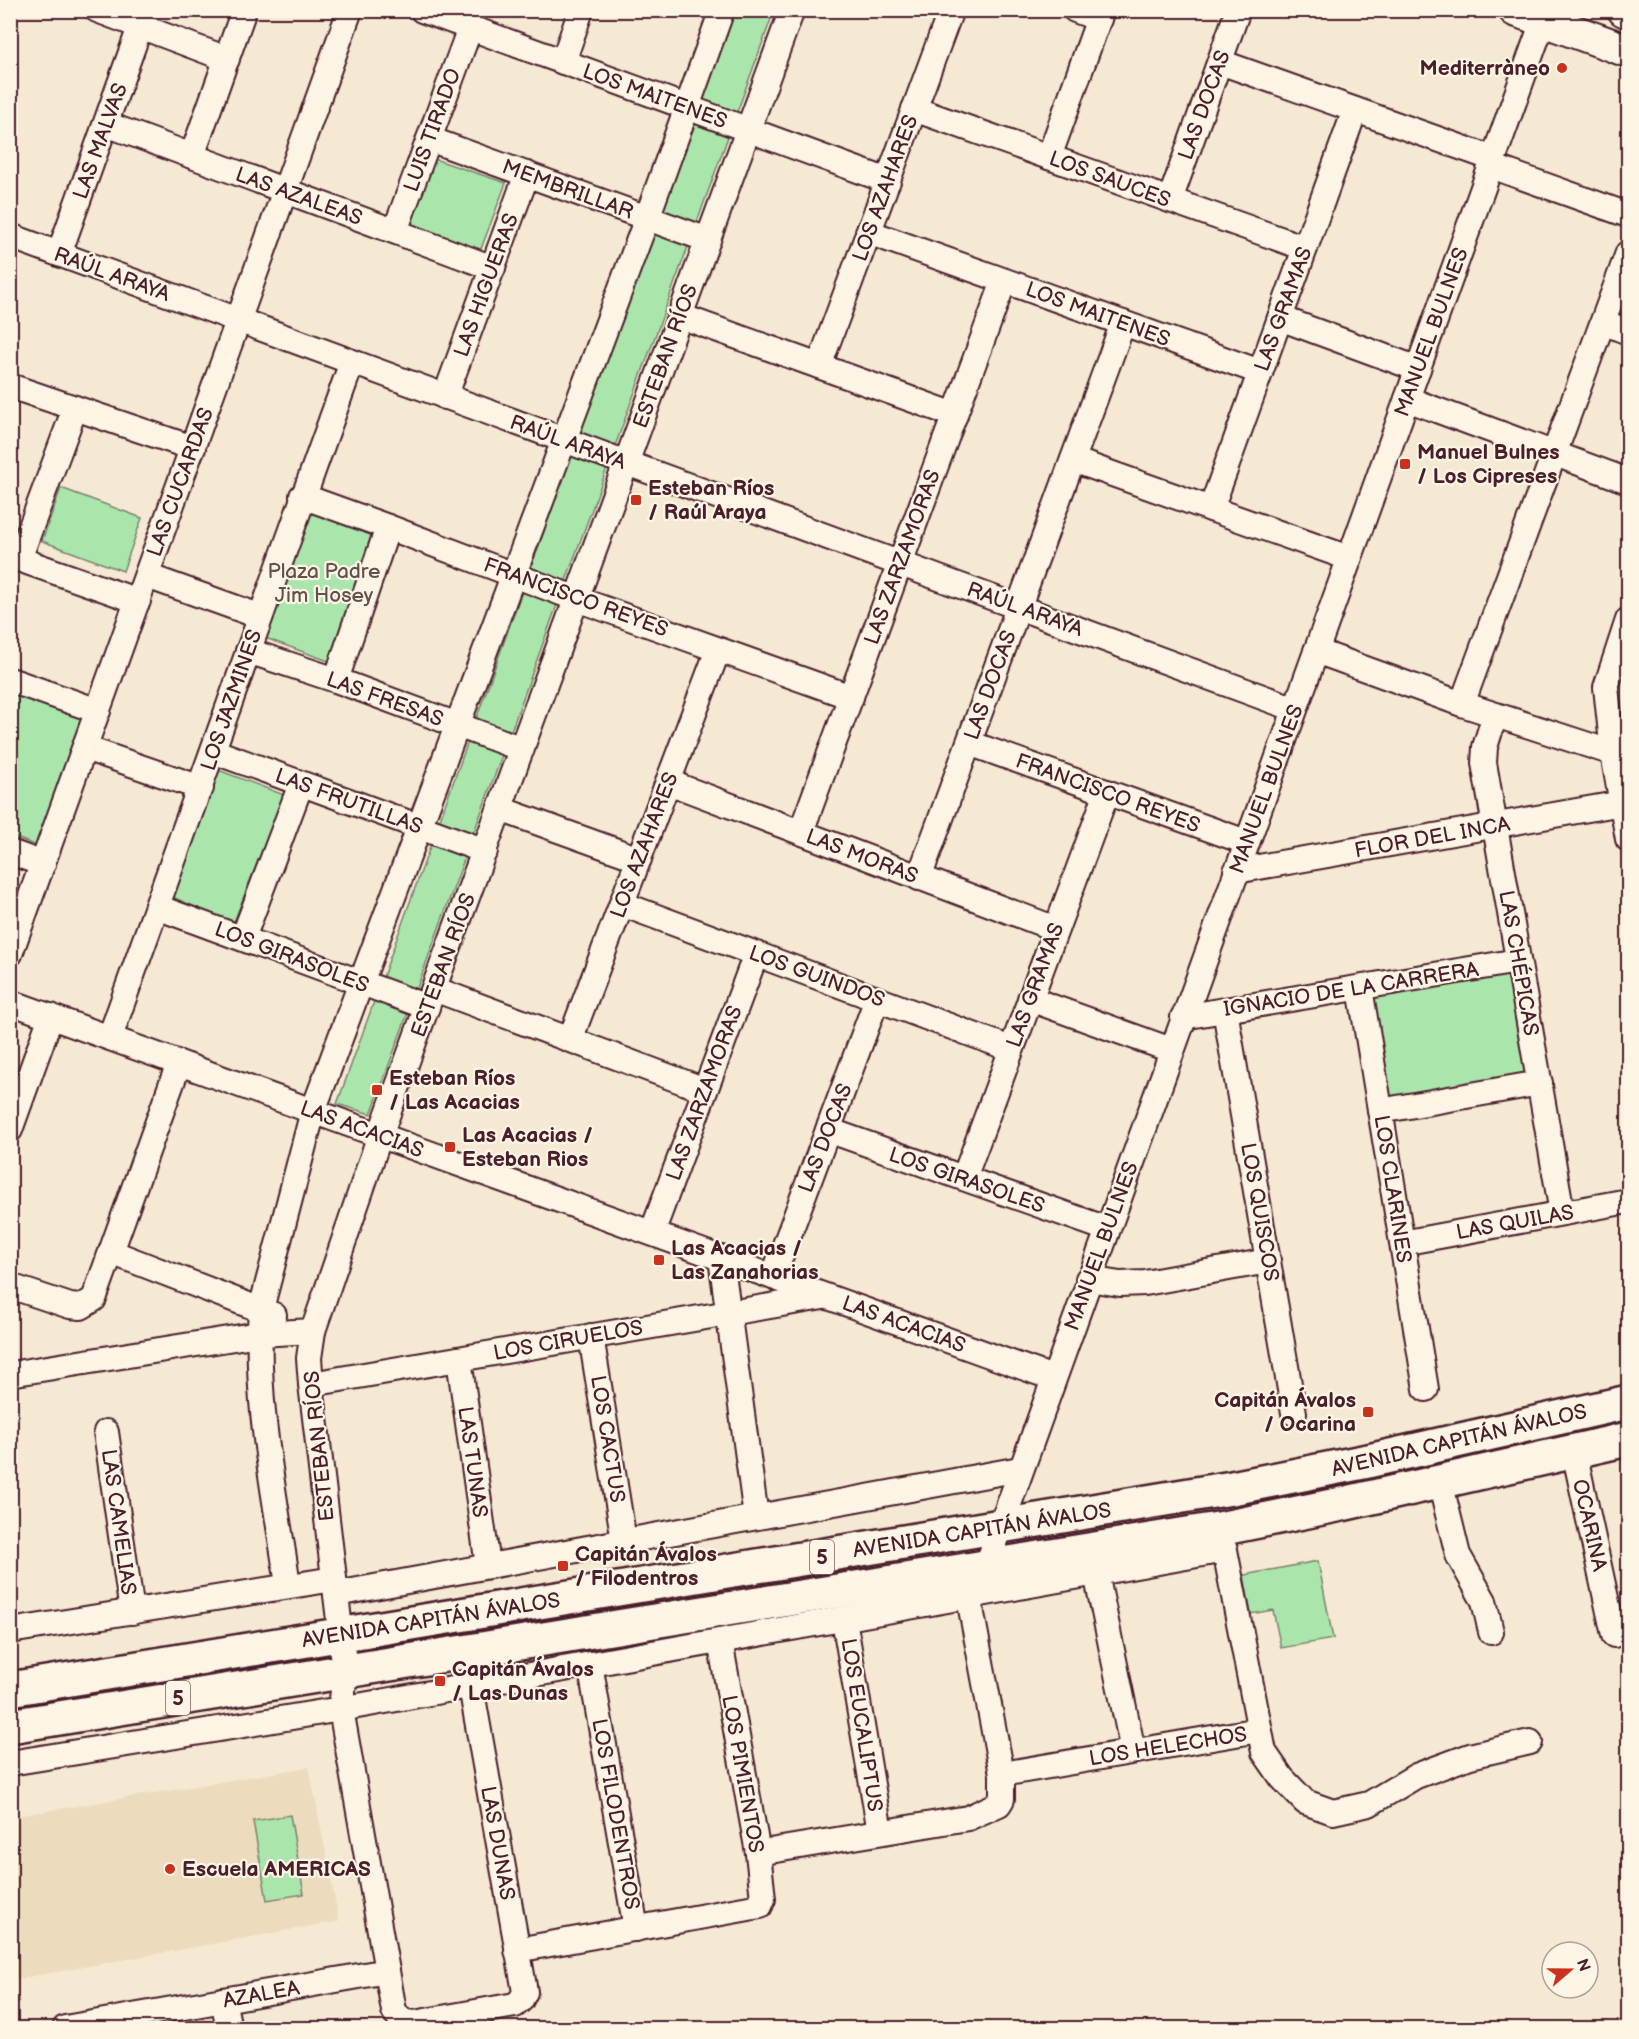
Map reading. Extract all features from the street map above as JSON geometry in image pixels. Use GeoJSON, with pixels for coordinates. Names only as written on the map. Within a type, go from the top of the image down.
{"type":"FeatureCollection","features":[{"type":"Feature","properties":{"kind":"highway","name":"AVENIDA CAPITÁN ÁVALOS"},"geometry":{"type":"LineString","coordinates":[[10,1689],[998,1528],[1298,1476],[1629,1402]]}},
{"type":"Feature","properties":{"kind":"highway","name":"AVENIDA CAPITÁN ÁVALOS"},"geometry":{"type":"LineString","coordinates":[[10,1726],[345,1671],[1093,1562],[1224,1528],[1629,1439]]}},
{"type":"Feature","properties":{"kind":"main road"},"geometry":{"type":"LineString","coordinates":[[1536,14],[1629,51]]}},
{"type":"Feature","properties":{"kind":"street"},"geometry":{"type":"LineString","coordinates":[[98,10],[227,59]]}},
{"type":"Feature","properties":{"kind":"street"},"geometry":{"type":"LineString","coordinates":[[192,156],[244,10]]}},
{"type":"Feature","properties":{"kind":"street","name":"LAS CUCARDAS"},"geometry":{"type":"LineString","coordinates":[[10,954],[350,10]]}},
{"type":"Feature","properties":{"kind":"street","name":"LOS MAITENES"},"geometry":{"type":"LineString","coordinates":[[422,10],[888,181]]}},
{"type":"Feature","properties":{"kind":"street"},"geometry":{"type":"LineString","coordinates":[[563,62],[581,10]]}},
{"type":"Feature","properties":{"kind":"street"},"geometry":{"type":"LineString","coordinates":[[288,1585],[260,1385],[259,1334],[261,1310],[313,1111],[647,218],[722,10]]}},
{"type":"Feature","properties":{"kind":"street","name":"ESTEBAN RÍOS"},"geometry":{"type":"LineString","coordinates":[[402,2020],[394,2011],[341,1709],[345,1671],[311,1384],[309,1358],[313,1331],[380,1135],[792,10]]}},
{"type":"Feature","properties":{"kind":"street","name":"LOS AZAHARES"},"geometry":{"type":"LineString","coordinates":[[819,366],[951,10]]}},
{"type":"Feature","properties":{"kind":"street"},"geometry":{"type":"LineString","coordinates":[[1050,157],[1100,15],[1075,10]]}},
{"type":"Feature","properties":{"kind":"street","name":"LAS DOCAS"},"geometry":{"type":"LineString","coordinates":[[1170,200],[1238,10]]}},
{"type":"Feature","properties":{"kind":"street","name":"MANUEL BULNES"},"geometry":{"type":"LineString","coordinates":[[880,1832],[968,1818],[995,1808],[1002,1800],[1002,1774],[973,1578],[998,1528],[1020,1469],[1418,369],[1492,162],[1536,14]]}},
{"type":"Feature","properties":{"kind":"street","name":"LAS MALVAS"},"geometry":{"type":"LineString","coordinates":[[59,254],[141,27]]}},
{"type":"Feature","properties":{"kind":"street","name":"LUIS TIRADO"},"geometry":{"type":"LineString","coordinates":[[395,231],[470,28]]}},
{"type":"Feature","properties":{"kind":"street"},"geometry":{"type":"LineString","coordinates":[[1220,62],[1355,110],[1629,215]]}},
{"type":"Feature","properties":{"kind":"street","name":"LOS SAUCES"},"geometry":{"type":"LineString","coordinates":[[914,109],[1305,248]]}},
{"type":"Feature","properties":{"kind":"street","name":"LAS GRAMAS"},"geometry":{"type":"LineString","coordinates":[[1211,509],[1355,110]]}},
{"type":"Feature","properties":{"kind":"street","name":"LAS AZALEAS"},"geometry":{"type":"LineString","coordinates":[[106,123],[493,268]]}},
{"type":"Feature","properties":{"kind":"street","name":"MEMBRILLAR"},"geometry":{"type":"LineString","coordinates":[[429,139],[708,240]]}},
{"type":"Feature","properties":{"kind":"street","name":"LAS HIGUERAS"},"geometry":{"type":"LineString","coordinates":[[445,396],[527,174]]}},
{"type":"Feature","properties":{"kind":"street","name":"LOS MAITENES"},"geometry":{"type":"LineString","coordinates":[[868,232],[1260,372]]}},
{"type":"Feature","properties":{"kind":"street","name":"RAÚL ARAYA"},"geometry":{"type":"LineString","coordinates":[[10,236],[1295,709]]}},
{"type":"Feature","properties":{"kind":"street"},"geometry":{"type":"LineString","coordinates":[[1462,704],[1629,253]]}},
{"type":"Feature","properties":{"kind":"street","name":"LAS ZARZAMORAS"},"geometry":{"type":"LineString","coordinates":[[801,832],[1004,281]]}},
{"type":"Feature","properties":{"kind":"street"},"geometry":{"type":"LineString","coordinates":[[680,316],[954,415]]}},
{"type":"Feature","properties":{"kind":"street"},"geometry":{"type":"LineString","coordinates":[[1280,318],[1418,369]]}},
{"type":"Feature","properties":{"kind":"street"},"geometry":{"type":"LineString","coordinates":[[1603,322],[1629,332]]}},
{"type":"Feature","properties":{"kind":"street","name":"LAS DOCAS"},"geometry":{"type":"LineString","coordinates":[[920,878],[1123,323]]}},
{"type":"Feature","properties":{"kind":"street","name":"LOS JAZMINES"},"geometry":{"type":"LineString","coordinates":[[110,1037],[201,788],[302,496],[352,362]]}},
{"type":"Feature","properties":{"kind":"street"},"geometry":{"type":"LineString","coordinates":[[10,386],[193,448]]}},
{"type":"Feature","properties":{"kind":"street"},"geometry":{"type":"LineString","coordinates":[[1407,399],[1629,481]]}},
{"type":"Feature","properties":{"kind":"street"},"geometry":{"type":"LineString","coordinates":[[75,408],[15,557],[138,601]]}},
{"type":"Feature","properties":{"kind":"street"},"geometry":{"type":"LineString","coordinates":[[1073,460],[1349,558]]}},
{"type":"Feature","properties":{"kind":"street","name":"FRANCISCO REYES"},"geometry":{"type":"LineString","coordinates":[[302,496],[577,599],[851,697]]}},
{"type":"Feature","properties":{"kind":"street"},"geometry":{"type":"LineString","coordinates":[[336,680],[388,527]]}},
{"type":"Feature","properties":{"kind":"street"},"geometry":{"type":"LineString","coordinates":[[147,576],[259,616]]}},
{"type":"Feature","properties":{"kind":"street"},"geometry":{"type":"LineString","coordinates":[[1629,620],[1606,687],[1613,753],[1625,803],[1629,839]]}},
{"type":"Feature","properties":{"kind":"street","name":"LOS AZAHARES"},"geometry":{"type":"LineString","coordinates":[[570,1040],[718,650]]}},
{"type":"Feature","properties":{"kind":"street","name":"LAS FRESAS"},"geometry":{"type":"LineString","coordinates":[[248,651],[336,680],[522,749]]}},
{"type":"Feature","properties":{"kind":"street"},"geometry":{"type":"LineString","coordinates":[[1316,651],[1462,704],[1613,753]]}},
{"type":"Feature","properties":{"kind":"street"},"geometry":{"type":"LineString","coordinates":[[10,680],[98,711]]}},
{"type":"Feature","properties":{"kind":"street","name":"LAS CHÉPICAS"},"geometry":{"type":"LineString","coordinates":[[1496,715],[1485,747],[1484,763],[1562,1213]]}},
{"type":"Feature","properties":{"kind":"street","name":"FRANCISCO REYES"},"geometry":{"type":"LineString","coordinates":[[969,743],[1246,842]]}},
{"type":"Feature","properties":{"kind":"street"},"geometry":{"type":"LineString","coordinates":[[85,748],[201,788]]}},
{"type":"Feature","properties":{"kind":"street","name":"LAS FRUTILLAS"},"geometry":{"type":"LineString","coordinates":[[213,751],[485,851]]}},
{"type":"Feature","properties":{"kind":"street","name":"LAS MORAS"},"geometry":{"type":"LineString","coordinates":[[668,782],[1056,929]]}},
{"type":"Feature","properties":{"kind":"street"},"geometry":{"type":"LineString","coordinates":[[243,938],[301,784]]}},
{"type":"Feature","properties":{"kind":"street","name":"LAS GRAMAS"},"geometry":{"type":"LineString","coordinates":[[964,1178],[1107,792]]}},
{"type":"Feature","properties":{"kind":"street","name":"FLOR DEL INCA"},"geometry":{"type":"LineString","coordinates":[[1236,872],[1625,803]]}},
{"type":"Feature","properties":{"kind":"street"},"geometry":{"type":"LineString","coordinates":[[500,808],[639,860]]}},
{"type":"Feature","properties":{"kind":"street"},"geometry":{"type":"LineString","coordinates":[[10,852],[43,864]]}},
{"type":"Feature","properties":{"kind":"street","name":"LOS GUINDOS"},"geometry":{"type":"LineString","coordinates":[[622,904],[1011,1049]]}},
{"type":"Feature","properties":{"kind":"street","name":"LOS GIRASOLES"},"geometry":{"type":"LineString","coordinates":[[157,907],[362,984],[430,998],[570,1040],[705,1090]]}},
{"type":"Feature","properties":{"kind":"street","name":"LAS ZARZAMORAS"},"geometry":{"type":"LineString","coordinates":[[652,1233],[756,954]]}},
{"type":"Feature","properties":{"kind":"street","name":"IGNACIO DE LA CARRERA"},"geometry":{"type":"LineString","coordinates":[[1183,1017],[1518,961]]}},
{"type":"Feature","properties":{"kind":"street","name":"LOS CLARINES"},"geometry":{"type":"LineString","coordinates":[[1360,988],[1426,1389]]}},
{"type":"Feature","properties":{"kind":"street","name":"LAS DOCAS"},"geometry":{"type":"LineString","coordinates":[[773,1277],[877,999]]}},
{"type":"Feature","properties":{"kind":"street"},"geometry":{"type":"LineString","coordinates":[[1030,999],[1171,1050]]}},
{"type":"Feature","properties":{"kind":"street","name":"LAS ACACIAS"},"geometry":{"type":"LineString","coordinates":[[10,1002],[1053,1378]]}},
{"type":"Feature","properties":{"kind":"street","name":"LOS QUISCOS"},"geometry":{"type":"LineString","coordinates":[[1225,1010],[1294,1413]]}},
{"type":"Feature","properties":{"kind":"street"},"geometry":{"type":"LineString","coordinates":[[10,1131],[51,1016]]}},
{"type":"Feature","properties":{"kind":"street"},"geometry":{"type":"LineString","coordinates":[[10,1286],[70,1306],[86,1305],[94,1299],[179,1063]]}},
{"type":"Feature","properties":{"kind":"street"},"geometry":{"type":"LineString","coordinates":[[1380,1111],[1540,1083]]}},
{"type":"Feature","properties":{"kind":"street","name":"LOS GIRASOLES"},"geometry":{"type":"LineString","coordinates":[[828,1130],[1107,1229]]}},
{"type":"Feature","properties":{"kind":"street","name":"LAS QUILAS"},"geometry":{"type":"LineString","coordinates":[[1402,1243],[1629,1201]]}},
{"type":"Feature","properties":{"kind":"street"},"geometry":{"type":"LineString","coordinates":[[111,1252],[313,1331]]}},
{"type":"Feature","properties":{"kind":"street"},"geometry":{"type":"LineString","coordinates":[[721,1258],[756,1517]]}},
{"type":"Feature","properties":{"kind":"street"},"geometry":{"type":"LineString","coordinates":[[1088,1280],[1120,1284],[1139,1283],[1268,1261]]}},
{"type":"Feature","properties":{"kind":"street","name":"LOS CIRUELOS"},"geometry":{"type":"LineString","coordinates":[[311,1384],[826,1296]]}},
{"type":"Feature","properties":{"kind":"street"},"geometry":{"type":"LineString","coordinates":[[10,1374],[259,1334],[313,1331]]}},
{"type":"Feature","properties":{"kind":"street","name":"LOS CACTUS"},"geometry":{"type":"LineString","coordinates":[[591,1336],[624,1541]]}},
{"type":"Feature","properties":{"kind":"street","name":"LAS TUNAS"},"geometry":{"type":"LineString","coordinates":[[459,1359],[488,1566]]}},
{"type":"Feature","properties":{"kind":"street","name":"LAS CAMELIAS"},"geometry":{"type":"LineString","coordinates":[[106,1432],[132,1612]]}},
{"type":"Feature","properties":{"kind":"street","name":"OCARINA"},"geometry":{"type":"LineString","coordinates":[[1574,1451],[1614,1635]]}},
{"type":"Feature","properties":{"kind":"street","name":"AVENIDA CAPITÁN ÁVALOS"},"geometry":{"type":"LineString","coordinates":[[10,1631],[288,1585],[335,1587],[488,1566],[1020,1469]]}},
{"type":"Feature","properties":{"kind":"street"},"geometry":{"type":"LineString","coordinates":[[1440,1482],[1458,1555],[1484,1601],[1491,1632]]}},
{"type":"Feature","properties":{"kind":"street","name":"AVENIDA CAPITÁN ÁVALOS"},"geometry":{"type":"LineString","coordinates":[[1093,1562],[1225,1550],[1259,1730]]}},
{"type":"Feature","properties":{"kind":"street"},"geometry":{"type":"LineString","coordinates":[[1093,1562],[1133,1751]]}},
{"type":"Feature","properties":{"kind":"street","name":"AVENIDA CAPITÁN ÁVALOS"},"geometry":{"type":"LineString","coordinates":[[10,1762],[341,1709],[844,1619],[973,1578]]}},
{"type":"Feature","properties":{"kind":"street","name":"LOS EUCALIPTUS"},"geometry":{"type":"LineString","coordinates":[[844,1619],[880,1832]]}},
{"type":"Feature","properties":{"kind":"street","name":"LOS PIMIENTOS"},"geometry":{"type":"LineString","coordinates":[[636,1929],[760,1906],[763,1899],[758,1853],[720,1641]]}},
{"type":"Feature","properties":{"kind":"street","name":"LOS FILODENTROS"},"geometry":{"type":"LineString","coordinates":[[590,1664],[636,1929]]}},
{"type":"Feature","properties":{"kind":"street","name":"LAS DUNAS"},"geometry":{"type":"LineString","coordinates":[[402,2020],[414,2023],[515,2005],[525,1992],[471,1686]]}},
{"type":"Feature","properties":{"kind":"street","name":"LOS HELECHOS"},"geometry":{"type":"LineString","coordinates":[[1002,1774],[1259,1730],[1264,1752],[1282,1778],[1305,1802],[1333,1812],[1369,1803],[1416,1776],[1470,1756],[1530,1742]]}},
{"type":"Feature","properties":{"kind":"street"},"geometry":{"type":"LineString","coordinates":[[758,1853],[880,1832]]}},
{"type":"Feature","properties":{"kind":"street"},"geometry":{"type":"LineString","coordinates":[[518,1950],[636,1929]]}},
{"type":"Feature","properties":{"kind":"street","name":"AZALEA"},"geometry":{"type":"LineString","coordinates":[[64,2028],[387,1971]]}},
{"type":"Feature","properties":{"kind":"street"},"geometry":{"type":"LineString","coordinates":[[223,2000],[229,2028]]}},
{"type":"Feature","properties":{"kind":"shaded area","name":"Escuela AMERICAS"},"geometry":{"type":"Polygon","coordinates":[[[309,1767],[339,1921],[11,1980],[11,1817],[309,1767]]]}},
{"type":"Feature","properties":{"kind":"green space"},"geometry":{"type":"Polygon","coordinates":[[[732,11],[774,11],[371,1114],[337,1104],[732,11]]]}},
{"type":"Feature","properties":{"kind":"green space"},"geometry":{"type":"Polygon","coordinates":[[[434,159],[506,183],[479,254],[407,231],[434,159]]]}},
{"type":"Feature","properties":{"kind":"green space"},"geometry":{"type":"Polygon","coordinates":[[[61,488],[142,518],[123,571],[42,541],[61,488]]]}},
{"type":"Feature","properties":{"kind":"green space","name":"Plaza Padre Jim Hosey"},"geometry":{"type":"Polygon","coordinates":[[[306,499],[391,531],[342,666],[257,635],[306,499]]]}},
{"type":"Feature","properties":{"kind":"green space"},"geometry":{"type":"Polygon","coordinates":[[[10,690],[84,719],[40,847],[11,836],[10,690]]]}},
{"type":"Feature","properties":{"kind":"green space"},"geometry":{"type":"Polygon","coordinates":[[[213,768],[284,795],[233,924],[166,894],[213,768]]]}},
{"type":"Feature","properties":{"kind":"green space"},"geometry":{"type":"Polygon","coordinates":[[[1511,967],[1530,1076],[1390,1100],[1371,992],[1511,967]]]}},
{"type":"Feature","properties":{"kind":"green space"},"geometry":{"type":"Polygon","coordinates":[[[1318,1561],[1333,1639],[1281,1648],[1273,1610],[1251,1614],[1244,1575],[1318,1561]]]}},
{"type":"Feature","properties":{"kind":"green space"},"geometry":{"type":"Polygon","coordinates":[[[290,1815],[304,1894],[267,1900],[253,1821],[290,1815]]]}},
{"type":"Feature","properties":{"kind":"place","name":"Mediterràneo"},"geometry":{"type":"Point","coordinates":[1562,68]}},
{"type":"Feature","properties":{"kind":"place","name":"Manuel Bulnes / Los Cipreses"},"geometry":{"type":"Point","coordinates":[1405,464]}},
{"type":"Feature","properties":{"kind":"place","name":"Esteban Ríos / Raúl Araya"},"geometry":{"type":"Point","coordinates":[636,500]}},
{"type":"Feature","properties":{"kind":"place","name":"Esteban Ríos / Las Acacias"},"geometry":{"type":"Point","coordinates":[377,1090]}},
{"type":"Feature","properties":{"kind":"place","name":"Las Acacias / Esteban Rios"},"geometry":{"type":"Point","coordinates":[450,1147]}},
{"type":"Feature","properties":{"kind":"place","name":"Las Acacias / Las Zanahorias"},"geometry":{"type":"Point","coordinates":[659,1260]}},
{"type":"Feature","properties":{"kind":"place","name":"Capitán Ávalos / Ocarina"},"geometry":{"type":"Point","coordinates":[1368,1412]}},
{"type":"Feature","properties":{"kind":"place","name":"Capitán Ávalos / Filodentros"},"geometry":{"type":"Point","coordinates":[563,1566]}},
{"type":"Feature","properties":{"kind":"place","name":"Capitán Ávalos / Las Dunas"},"geometry":{"type":"Point","coordinates":[440,1681]}},
{"type":"Feature","properties":{"kind":"place","name":"Escuela AMERICAS"},"geometry":{"type":"Point","coordinates":[170,1869]}}]}
